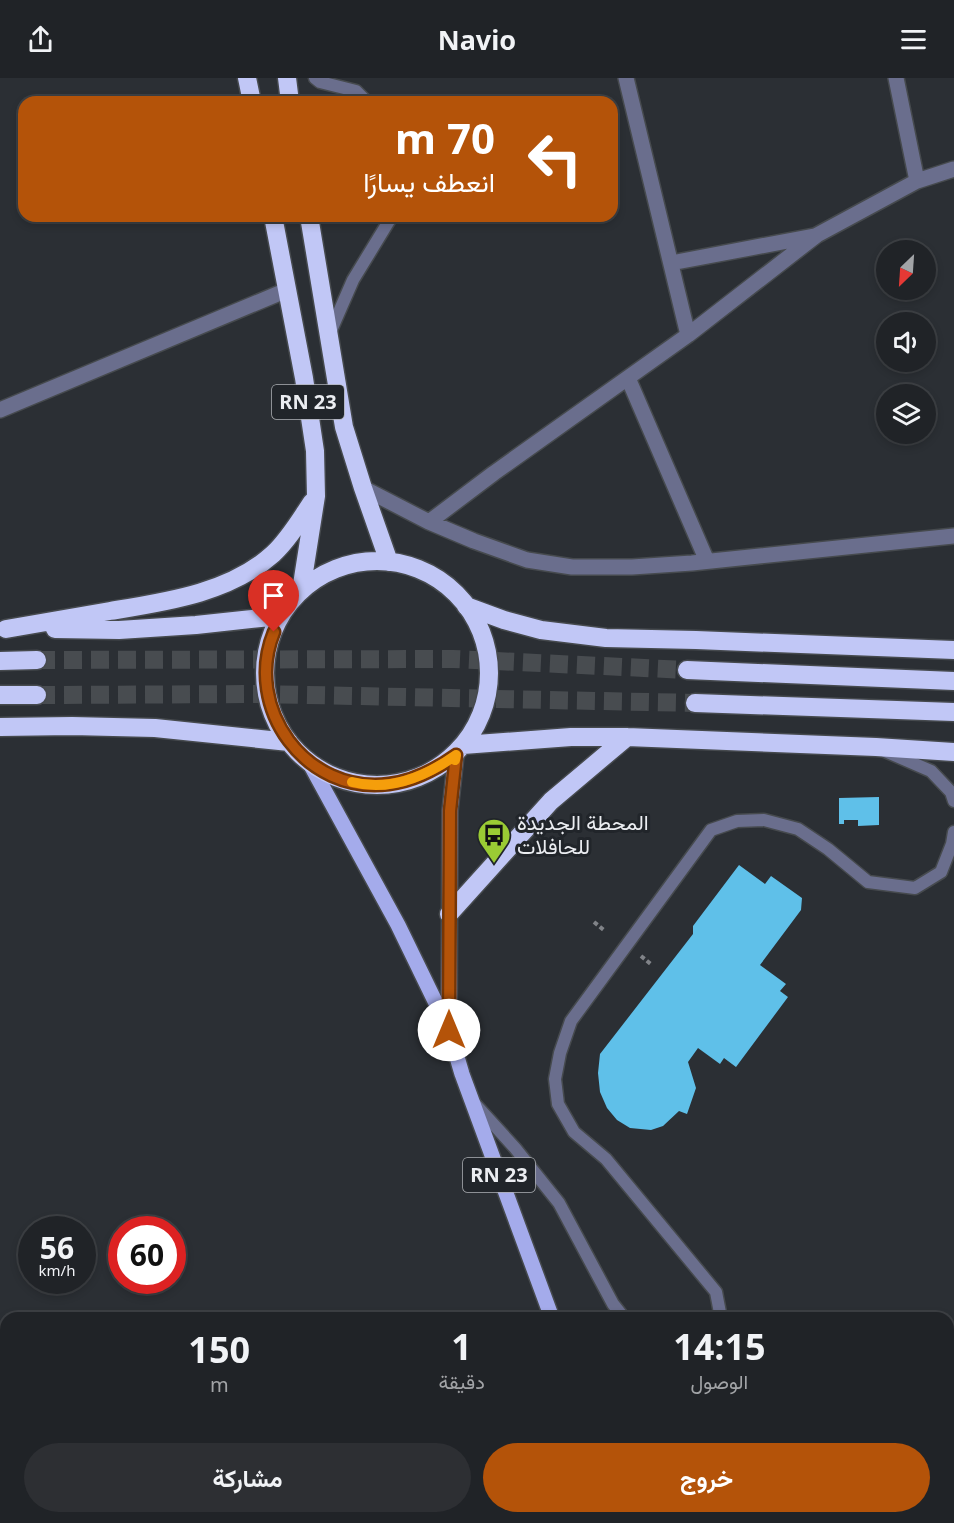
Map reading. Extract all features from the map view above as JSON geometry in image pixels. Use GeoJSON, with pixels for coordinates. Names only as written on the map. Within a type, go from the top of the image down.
{"type":"FeatureCollection","features":[{"type":"Feature","properties":{"kind":"highway"},"geometry":{"type":"LineString","coordinates":[[247,78],[251,96]]}},
{"type":"Feature","properties":{"kind":"highway"},"geometry":{"type":"LineString","coordinates":[[287,78],[289,96]]}},
{"type":"Feature","properties":{"kind":"highway","name":"RN 23"},"geometry":{"type":"LineString","coordinates":[[274,222],[304,378],[315,451],[316,496],[301,591]]}},
{"type":"Feature","properties":{"kind":"highway","name":"RN 23"},"geometry":{"type":"LineString","coordinates":[[310,222],[344,427],[389,562]]}},
{"type":"Feature","properties":{"kind":"highway"},"geometry":{"type":"LineString","coordinates":[[3,629],[150,604],[216,587],[255,567],[272,554],[287,539],[316,496]]}},
{"type":"Feature","properties":{"kind":"highway"},"geometry":{"type":"LineString","coordinates":[[366,562],[389,562],[419,569],[445,585],[466,606],[481,632],[488,655],[489,679],[485,703],[477,725],[459,750],[439,767],[414,779],[388,785],[361,784],[335,777],[309,762],[289,742],[273,713],[265,680],[268,647],[280,616],[301,591],[321,576],[342,567],[366,562]]}},
{"type":"Feature","properties":{"kind":"highway"},"geometry":{"type":"LineString","coordinates":[[466,606],[504,620],[542,630],[606,638],[954,650]]}},
{"type":"Feature","properties":{"kind":"highway"},"geometry":{"type":"LineString","coordinates":[[3,629],[119,630],[280,616]]}},
{"type":"Feature","properties":{"kind":"highway"},"geometry":{"type":"LineString","coordinates":[[0,661],[37,660]]}},
{"type":"Feature","properties":{"kind":"highway"},"geometry":{"type":"LineString","coordinates":[[687,670],[954,681]]}},
{"type":"Feature","properties":{"kind":"highway"},"geometry":{"type":"LineString","coordinates":[[0,695],[37,694]]}},
{"type":"Feature","properties":{"kind":"highway"},"geometry":{"type":"LineString","coordinates":[[694,703],[954,712]]}},
{"type":"Feature","properties":{"kind":"highway"},"geometry":{"type":"LineString","coordinates":[[0,727],[72,726],[155,729],[289,742]]}},
{"type":"Feature","properties":{"kind":"highway"},"geometry":{"type":"LineString","coordinates":[[459,750],[571,737],[627,737],[954,752]]}},
{"type":"Feature","properties":{"kind":"highway"},"geometry":{"type":"LineString","coordinates":[[449,914],[551,801],[627,737]]}},
{"type":"Feature","properties":{"kind":"main road","name":"RN 23"},"geometry":{"type":"LineString","coordinates":[[449,1030],[450,811],[459,750]]}},
{"type":"Feature","properties":{"kind":"main road","name":"RN 23"},"geometry":{"type":"LineString","coordinates":[[309,762],[398,925],[449,1030],[462,1074],[550,1312]]}},
{"type":"Feature","properties":{"kind":"street"},"geometry":{"type":"LineString","coordinates":[[626,78],[688,335]]}},
{"type":"Feature","properties":{"kind":"street"},"geometry":{"type":"LineString","coordinates":[[896,78],[917,181]]}},
{"type":"Feature","properties":{"kind":"street"},"geometry":{"type":"LineString","coordinates":[[429,522],[688,335],[817,235],[917,181],[954,169]]}},
{"type":"Feature","properties":{"kind":"street"},"geometry":{"type":"LineString","coordinates":[[671,263],[817,235]]}},
{"type":"Feature","properties":{"kind":"street"},"geometry":{"type":"LineString","coordinates":[[0,410],[287,290]]}},
{"type":"Feature","properties":{"kind":"street"},"geometry":{"type":"LineString","coordinates":[[628,378],[707,561]]}},
{"type":"Feature","properties":{"kind":"street"},"geometry":{"type":"LineString","coordinates":[[363,488],[429,522],[474,541],[527,560],[572,567],[632,567],[707,561],[954,536]]}},
{"type":"Feature","properties":{"kind":"lane"},"geometry":{"type":"LineString","coordinates":[[315,78],[320,82],[356,91],[361,96]]}},
{"type":"Feature","properties":{"kind":"lane"},"geometry":{"type":"LineString","coordinates":[[329,337],[353,280],[388,222]]}},
{"type":"Feature","properties":{"kind":"lane"},"geometry":{"type":"LineString","coordinates":[[876,747],[932,771],[951,792],[954,801]]}},
{"type":"Feature","properties":{"kind":"lane"},"geometry":{"type":"LineString","coordinates":[[720,1312],[717,1292],[606,1159],[574,1132],[558,1104],[555,1079],[560,1053],[572,1021],[711,830],[737,821],[764,820],[798,829],[828,849],[868,882],[915,888],[941,873],[954,832]]}},
{"type":"Feature","properties":{"kind":"lane"},"geometry":{"type":"LineString","coordinates":[[472,1101],[515,1148],[559,1203],[619,1312]]}},
{"type":"Feature","properties":{"kind":"path"},"geometry":{"type":"LineString","coordinates":[[594,922],[605,931]]}},
{"type":"Feature","properties":{"kind":"path"},"geometry":{"type":"LineString","coordinates":[[636,954],[652,965]]}},
{"type":"Feature","properties":{"kind":"building"},"geometry":{"type":"Polygon","coordinates":[[[879,797],[879,825],[858,826],[858,820],[844,820],[844,824],[839,824],[839,798],[879,797]]]}},
{"type":"Feature","properties":{"kind":"building"},"geometry":{"type":"Polygon","coordinates":[[[739,865],[765,884],[771,876],[802,898],[801,910],[760,965],[786,984],[780,991],[788,997],[736,1067],[724,1058],[720,1064],[698,1048],[688,1062],[696,1088],[687,1114],[679,1111],[663,1126],[651,1130],[630,1128],[617,1120],[607,1108],[600,1092],[598,1073],[600,1054],[693,934],[693,926],[739,865]]]}},
{"type":"Feature","properties":{"kind":"tunnel"},"geometry":{"type":"LineString","coordinates":[[37,660],[453,659],[687,670]]}},
{"type":"Feature","properties":{"kind":"tunnel"},"geometry":{"type":"LineString","coordinates":[[37,695],[259,694],[695,703]]}},
{"type":"Feature","properties":{"kind":"slow traffic"},"geometry":{"type":"LineString","coordinates":[[352,782],[388,785],[414,779],[439,767],[456,755],[455,760]]}},
{"type":"Feature","properties":{"kind":"place","name":"المحطة الجديدة للحافلات"},"geometry":{"type":"Point","coordinates":[494,864]}},
{"type":"Feature","properties":{"kind":"route"},"geometry":{"type":"LineString","coordinates":[[274,632],[268,647],[265,680],[273,713],[289,742],[309,762],[335,777],[361,784],[388,785],[414,779],[439,767],[456,755],[450,811],[449,1030]]}}]}
